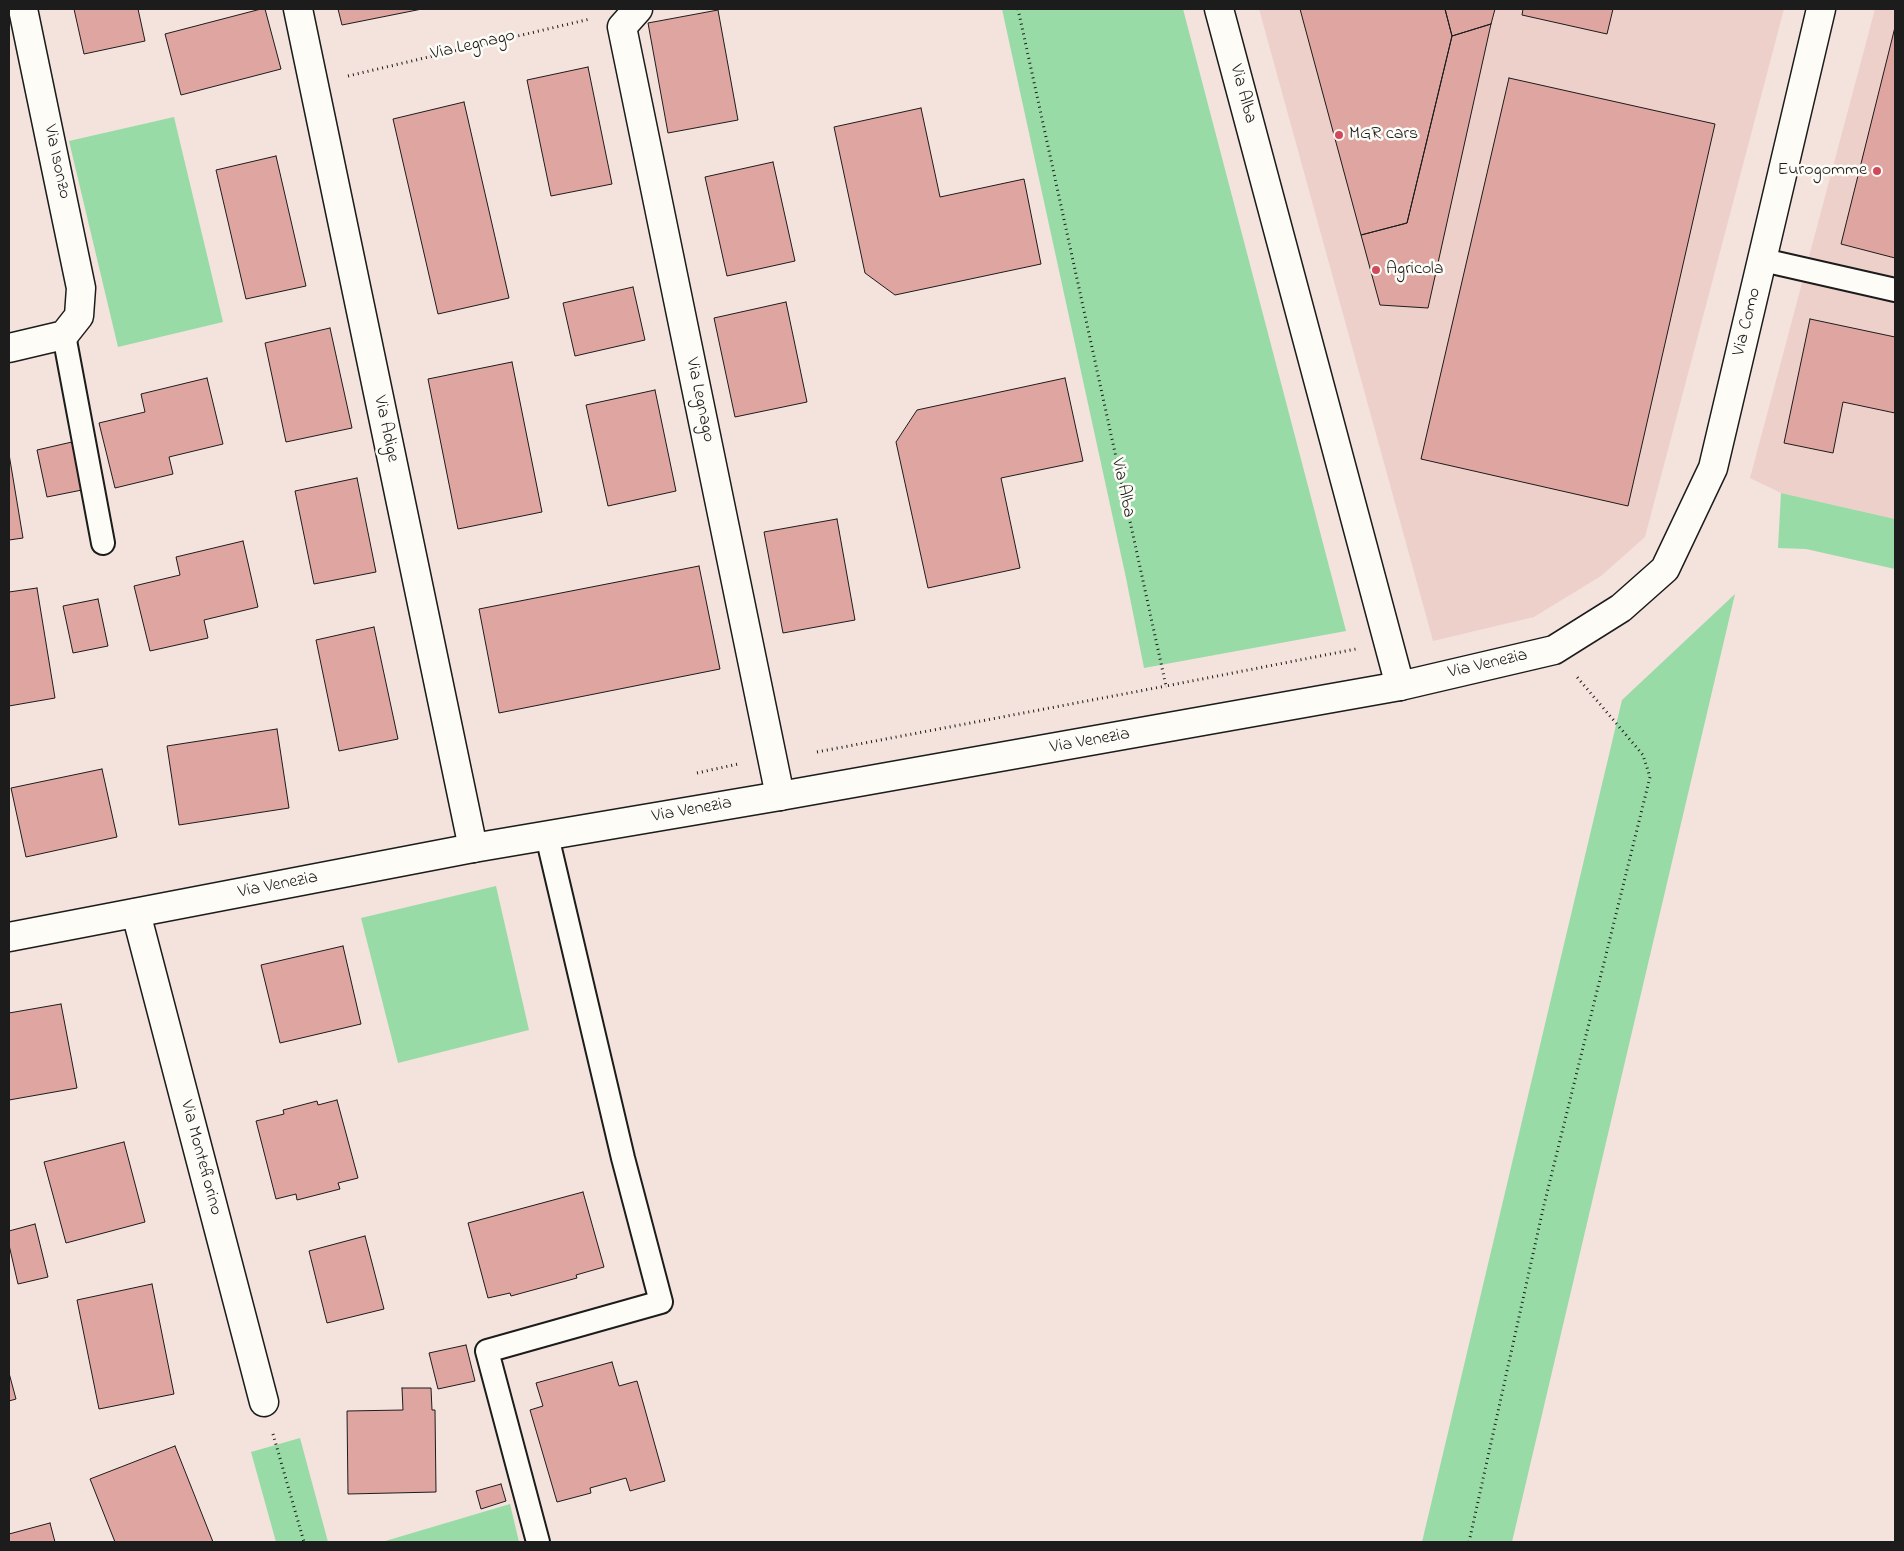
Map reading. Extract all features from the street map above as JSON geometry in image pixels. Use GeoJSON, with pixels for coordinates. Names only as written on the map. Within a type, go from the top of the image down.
{"type":"FeatureCollection","features":[{"type":"Feature","properties":{"kind":"street","name":"Via Isonzo"},"geometry":{"type":"LineString","coordinates":[[23,9],[81,288],[71,326]]}},
{"type":"Feature","properties":{"kind":"street","name":"Via Adige"},"geometry":{"type":"LineString","coordinates":[[298,9],[473,848]]}},
{"type":"Feature","properties":{"kind":"street","name":"Via Legnago"},"geometry":{"type":"LineString","coordinates":[[638,9],[622,27],[780,796]]}},
{"type":"Feature","properties":{"kind":"street","name":"Via Alba"},"geometry":{"type":"LineString","coordinates":[[1219,9],[1400,686]]}},
{"type":"Feature","properties":{"kind":"street","name":"Via Como"},"geometry":{"type":"LineString","coordinates":[[1621,608],[1665,569],[1713,468],[1821,9]]}},
{"type":"Feature","properties":{"kind":"street"},"geometry":{"type":"LineString","coordinates":[[9,348],[71,326]]}},
{"type":"Feature","properties":{"kind":"street","name":"Via Venezia"},"geometry":{"type":"LineString","coordinates":[[9,937],[473,848],[780,796],[1400,686],[1554,650],[1621,608]]}},
{"type":"Feature","properties":{"kind":"street","name":"Via Montefiorino"},"geometry":{"type":"LineString","coordinates":[[136,913],[264,1402]]}},
{"type":"Feature","properties":{"kind":"lane"},"geometry":{"type":"LineString","coordinates":[[1763,260],[1895,290]]}},
{"type":"Feature","properties":{"kind":"lane"},"geometry":{"type":"LineString","coordinates":[[71,326],[103,543]]}},
{"type":"Feature","properties":{"kind":"lane"},"geometry":{"type":"LineString","coordinates":[[538,1542],[487,1351],[661,1302],[623,1158],[547,836]]}},
{"type":"Feature","properties":{"kind":"path","name":"Via Alba"},"geometry":{"type":"LineString","coordinates":[[1018,9],[1166,686],[1388,643]]}},
{"type":"Feature","properties":{"kind":"path","name":"Via Legnago"},"geometry":{"type":"LineString","coordinates":[[313,84],[594,18]]}},
{"type":"Feature","properties":{"kind":"path"},"geometry":{"type":"LineString","coordinates":[[1469,1542],[1543,1209],[1650,777],[1643,755],[1554,650]]}},
{"type":"Feature","properties":{"kind":"path"},"geometry":{"type":"LineString","coordinates":[[264,1402],[304,1542]]}},
{"type":"Feature","properties":{"kind":"shaded area"},"geometry":{"type":"Polygon","coordinates":[[[1259,9],[1784,9],[1645,537],[1601,576],[1534,617],[1433,641],[1259,9]]]}},
{"type":"Feature","properties":{"kind":"shaded area"},"geometry":{"type":"Polygon","coordinates":[[[1875,9],[1895,9],[1895,519],[1781,493],[1750,478],[1875,9]]]}},
{"type":"Feature","properties":{"kind":"green space"},"geometry":{"type":"Polygon","coordinates":[[[1002,9],[1183,9],[1346,631],[1144,668],[1002,9]]]}},
{"type":"Feature","properties":{"kind":"green space"},"geometry":{"type":"Polygon","coordinates":[[[174,117],[223,322],[118,347],[69,141],[174,117]]]}},
{"type":"Feature","properties":{"kind":"green space"},"geometry":{"type":"Polygon","coordinates":[[[1781,493],[1895,519],[1895,569],[1806,549],[1778,548],[1781,493]]]}},
{"type":"Feature","properties":{"kind":"green space"},"geometry":{"type":"Polygon","coordinates":[[[1735,594],[1512,1542],[1422,1542],[1622,700],[1735,594]]]}},
{"type":"Feature","properties":{"kind":"green space"},"geometry":{"type":"Polygon","coordinates":[[[496,886],[529,1030],[398,1063],[361,918],[496,886]]]}},
{"type":"Feature","properties":{"kind":"green space"},"geometry":{"type":"Polygon","coordinates":[[[300,1438],[328,1542],[276,1542],[251,1452],[300,1438]]]}},
{"type":"Feature","properties":{"kind":"green space"},"geometry":{"type":"Polygon","coordinates":[[[510,1504],[519,1542],[382,1542],[510,1504]]]}},
{"type":"Feature","properties":{"kind":"building"},"geometry":{"type":"Polygon","coordinates":[[[74,9],[138,9],[145,41],[84,54],[74,9]]]}},
{"type":"Feature","properties":{"kind":"building"},"geometry":{"type":"Polygon","coordinates":[[[265,9],[281,69],[181,95],[165,34],[265,9]]]}},
{"type":"Feature","properties":{"kind":"building"},"geometry":{"type":"Polygon","coordinates":[[[338,9],[422,9],[342,25],[338,9]]]}},
{"type":"Feature","properties":{"kind":"building"},"geometry":{"type":"Polygon","coordinates":[[[1300,9],[1445,9],[1452,36],[1407,223],[1361,235],[1300,9]]]}},
{"type":"Feature","properties":{"kind":"building"},"geometry":{"type":"Polygon","coordinates":[[[1445,9],[1495,9],[1491,24],[1452,36],[1445,9]]]}},
{"type":"Feature","properties":{"kind":"building"},"geometry":{"type":"Polygon","coordinates":[[[1523,9],[1613,9],[1607,34],[1522,15],[1523,9]]]}},
{"type":"Feature","properties":{"kind":"building"},"geometry":{"type":"Polygon","coordinates":[[[718,10],[738,120],[668,133],[648,23],[718,10]]]}},
{"type":"Feature","properties":{"kind":"building"},"geometry":{"type":"Polygon","coordinates":[[[1491,24],[1428,308],[1380,305],[1361,235],[1407,223],[1452,36],[1491,24]]]}},
{"type":"Feature","properties":{"kind":"building","name":"Eurogomme"},"geometry":{"type":"Polygon","coordinates":[[[1895,27],[1895,258],[1841,244],[1895,27]]]}},
{"type":"Feature","properties":{"kind":"building"},"geometry":{"type":"Polygon","coordinates":[[[588,67],[612,184],[551,196],[527,80],[588,67]]]}},
{"type":"Feature","properties":{"kind":"building"},"geometry":{"type":"Polygon","coordinates":[[[1509,78],[1715,124],[1628,506],[1421,459],[1509,78]]]}},
{"type":"Feature","properties":{"kind":"building"},"geometry":{"type":"Polygon","coordinates":[[[464,102],[509,298],[438,314],[393,119],[464,102]]]}},
{"type":"Feature","properties":{"kind":"building"},"geometry":{"type":"Polygon","coordinates":[[[921,108],[940,197],[1024,179],[1041,264],[895,295],[865,273],[834,127],[921,108]]]}},
{"type":"Feature","properties":{"kind":"building"},"geometry":{"type":"Polygon","coordinates":[[[276,156],[306,286],[246,299],[216,170],[276,156]]]}},
{"type":"Feature","properties":{"kind":"building"},"geometry":{"type":"Polygon","coordinates":[[[773,162],[795,261],[727,276],[705,177],[773,162]]]}},
{"type":"Feature","properties":{"kind":"building"},"geometry":{"type":"Polygon","coordinates":[[[633,287],[645,340],[575,356],[563,303],[633,287]]]}},
{"type":"Feature","properties":{"kind":"building"},"geometry":{"type":"Polygon","coordinates":[[[786,302],[807,402],[735,417],[714,318],[786,302]]]}},
{"type":"Feature","properties":{"kind":"building"},"geometry":{"type":"Polygon","coordinates":[[[1810,319],[1895,337],[1895,413],[1843,402],[1833,453],[1784,443],[1810,319]]]}},
{"type":"Feature","properties":{"kind":"building"},"geometry":{"type":"Polygon","coordinates":[[[330,328],[352,428],[286,442],[265,343],[330,328]]]}},
{"type":"Feature","properties":{"kind":"building"},"geometry":{"type":"Polygon","coordinates":[[[512,362],[542,512],[458,529],[428,379],[512,362]]]}},
{"type":"Feature","properties":{"kind":"building"},"geometry":{"type":"Polygon","coordinates":[[[207,378],[223,444],[169,457],[173,474],[115,488],[99,423],[145,412],[141,394],[207,378]]]}},
{"type":"Feature","properties":{"kind":"building"},"geometry":{"type":"Polygon","coordinates":[[[1065,378],[1083,461],[1001,478],[1020,568],[928,588],[896,442],[917,410],[1065,378]]]}},
{"type":"Feature","properties":{"kind":"building"},"geometry":{"type":"Polygon","coordinates":[[[655,390],[676,491],[608,506],[586,405],[655,390]]]}},
{"type":"Feature","properties":{"kind":"building"},"geometry":{"type":"Polygon","coordinates":[[[72,442],[82,490],[47,497],[37,450],[72,442]]]}},
{"type":"Feature","properties":{"kind":"building"},"geometry":{"type":"Polygon","coordinates":[[[9,454],[23,538],[9,540],[9,454]]]}},
{"type":"Feature","properties":{"kind":"building"},"geometry":{"type":"Polygon","coordinates":[[[357,478],[376,572],[314,584],[295,491],[357,478]]]}},
{"type":"Feature","properties":{"kind":"building"},"geometry":{"type":"Polygon","coordinates":[[[837,519],[855,620],[783,633],[764,532],[837,519]]]}},
{"type":"Feature","properties":{"kind":"building"},"geometry":{"type":"Polygon","coordinates":[[[243,541],[258,607],[204,620],[208,638],[150,651],[134,586],[180,575],[176,557],[243,541]]]}},
{"type":"Feature","properties":{"kind":"building"},"geometry":{"type":"Polygon","coordinates":[[[699,566],[720,669],[499,713],[479,609],[699,566]]]}},
{"type":"Feature","properties":{"kind":"building"},"geometry":{"type":"Polygon","coordinates":[[[37,588],[55,698],[9,706],[9,592],[37,588]]]}},
{"type":"Feature","properties":{"kind":"building"},"geometry":{"type":"Polygon","coordinates":[[[98,599],[108,646],[73,653],[63,606],[98,599]]]}},
{"type":"Feature","properties":{"kind":"building"},"geometry":{"type":"Polygon","coordinates":[[[374,627],[398,739],[339,751],[316,640],[374,627]]]}},
{"type":"Feature","properties":{"kind":"building"},"geometry":{"type":"Polygon","coordinates":[[[277,729],[289,808],[179,825],[167,746],[277,729]]]}},
{"type":"Feature","properties":{"kind":"building"},"geometry":{"type":"Polygon","coordinates":[[[102,769],[117,837],[26,857],[11,788],[102,769]]]}},
{"type":"Feature","properties":{"kind":"building"},"geometry":{"type":"Polygon","coordinates":[[[343,946],[361,1024],[280,1043],[261,965],[343,946]]]}},
{"type":"Feature","properties":{"kind":"building"},"geometry":{"type":"Polygon","coordinates":[[[61,1004],[77,1088],[9,1100],[9,1013],[61,1004]]]}},
{"type":"Feature","properties":{"kind":"building"},"geometry":{"type":"Polygon","coordinates":[[[337,1100],[358,1178],[338,1183],[340,1189],[297,1200],[296,1194],[276,1199],[256,1121],[284,1114],[283,1110],[317,1101],[318,1105],[337,1100]]]}},
{"type":"Feature","properties":{"kind":"building"},"geometry":{"type":"Polygon","coordinates":[[[124,1142],[145,1222],[66,1243],[44,1162],[124,1142]]]}},
{"type":"Feature","properties":{"kind":"building"},"geometry":{"type":"Polygon","coordinates":[[[583,1192],[604,1267],[576,1275],[577,1278],[511,1296],[510,1293],[488,1298],[468,1223],[583,1192]]]}},
{"type":"Feature","properties":{"kind":"building"},"geometry":{"type":"Polygon","coordinates":[[[35,1224],[48,1277],[18,1284],[9,1245],[9,1231],[35,1224]]]}},
{"type":"Feature","properties":{"kind":"building"},"geometry":{"type":"Polygon","coordinates":[[[365,1236],[384,1309],[327,1323],[309,1251],[365,1236]]]}},
{"type":"Feature","properties":{"kind":"building"},"geometry":{"type":"Polygon","coordinates":[[[152,1284],[174,1394],[99,1409],[77,1300],[152,1284]]]}},
{"type":"Feature","properties":{"kind":"building"},"geometry":{"type":"Polygon","coordinates":[[[466,1345],[475,1381],[438,1389],[429,1353],[466,1345]]]}},
{"type":"Feature","properties":{"kind":"building"},"geometry":{"type":"Polygon","coordinates":[[[612,1362],[619,1386],[637,1381],[665,1481],[630,1491],[626,1478],[590,1488],[591,1493],[557,1502],[530,1410],[543,1406],[536,1383],[612,1362]]]}},
{"type":"Feature","properties":{"kind":"building"},"geometry":{"type":"Polygon","coordinates":[[[9,1373],[16,1399],[9,1401],[9,1373]]]}},
{"type":"Feature","properties":{"kind":"building"},"geometry":{"type":"Polygon","coordinates":[[[402,1388],[431,1388],[432,1410],[435,1410],[436,1492],[348,1494],[347,1411],[403,1410],[402,1388]]]}},
{"type":"Feature","properties":{"kind":"building"},"geometry":{"type":"Polygon","coordinates":[[[175,1446],[213,1542],[115,1542],[90,1479],[175,1446]]]}},
{"type":"Feature","properties":{"kind":"building"},"geometry":{"type":"Polygon","coordinates":[[[501,1484],[506,1501],[481,1509],[476,1491],[501,1484]]]}},
{"type":"Feature","properties":{"kind":"building"},"geometry":{"type":"Polygon","coordinates":[[[50,1523],[55,1542],[9,1542],[9,1534],[50,1523]]]}},
{"type":"Feature","properties":{"kind":"place","name":"MGR cars"},"geometry":{"type":"Point","coordinates":[1339,135]}},
{"type":"Feature","properties":{"kind":"place","name":"Eurogomme"},"geometry":{"type":"Point","coordinates":[1877,171]}},
{"type":"Feature","properties":{"kind":"place","name":"Agricola"},"geometry":{"type":"Point","coordinates":[1376,270]}}]}
